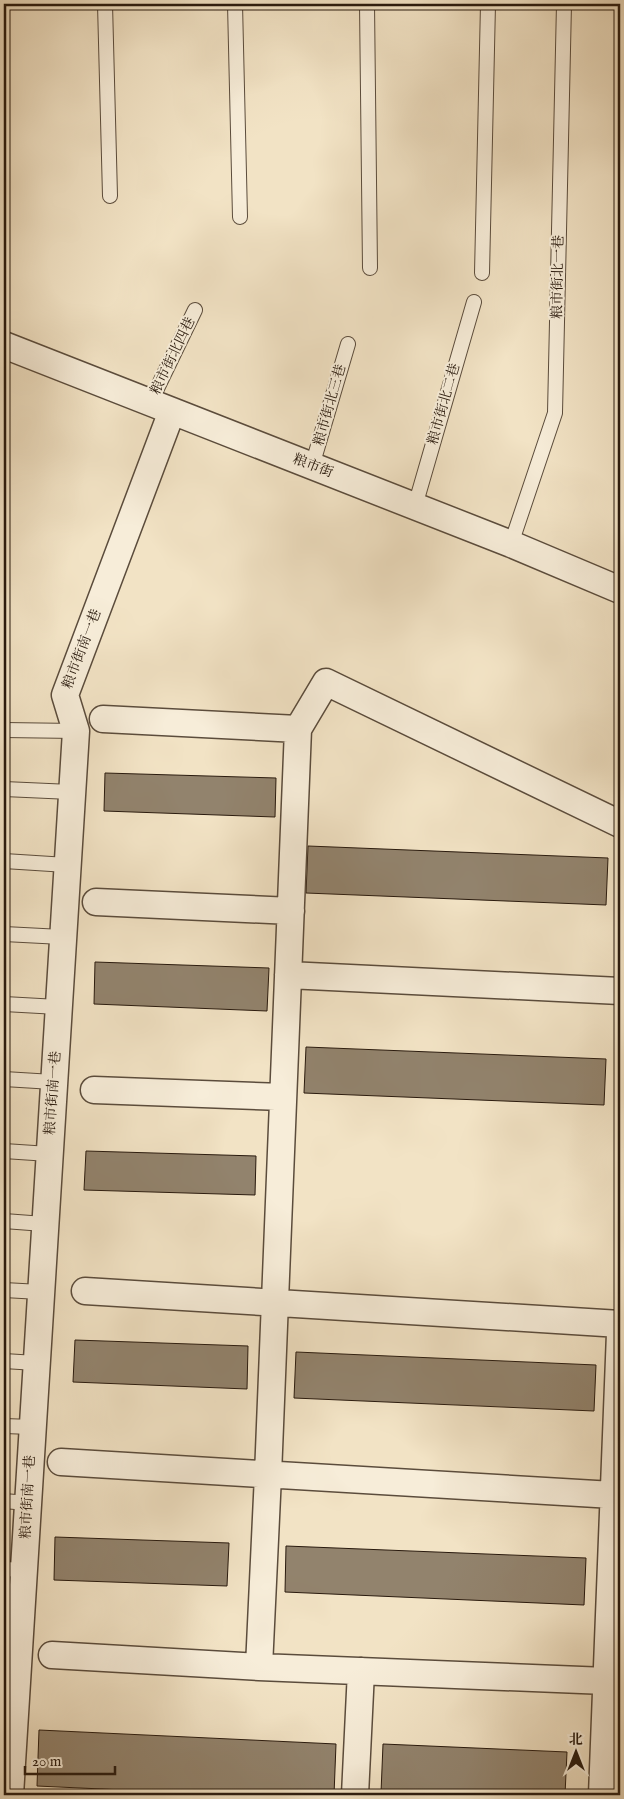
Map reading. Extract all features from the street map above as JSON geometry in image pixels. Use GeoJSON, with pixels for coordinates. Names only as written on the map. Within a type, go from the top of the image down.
{"type":"FeatureCollection","features":[{"type":"Feature","properties":{"kind":"street","name":"粮市街"},"geometry":{"type":"LineString","coordinates":[[4,345],[511,544],[620,590]]}},
{"type":"Feature","properties":{"kind":"street","name":"粮市街南一巷"},"geometry":{"type":"LineString","coordinates":[[8,1787],[16,1502],[32,1427],[76,731],[65,695],[161,407]]}},
{"type":"Feature","properties":{"kind":"street"},"geometry":{"type":"LineString","coordinates":[[259,1668],[298,729],[326,682],[620,824]]}},
{"type":"Feature","properties":{"kind":"street"},"geometry":{"type":"LineString","coordinates":[[103,719],[298,729]]}},
{"type":"Feature","properties":{"kind":"street"},"geometry":{"type":"LineString","coordinates":[[96,902],[291,911]]}},
{"type":"Feature","properties":{"kind":"street"},"geometry":{"type":"LineString","coordinates":[[288,975],[620,991]]}},
{"type":"Feature","properties":{"kind":"street"},"geometry":{"type":"LineString","coordinates":[[94,1090],[283,1097]]}},
{"type":"Feature","properties":{"kind":"street"},"geometry":{"type":"LineString","coordinates":[[85,1291],[620,1324]]}},
{"type":"Feature","properties":{"kind":"street"},"geometry":{"type":"LineString","coordinates":[[602,1795],[620,1333]]}},
{"type":"Feature","properties":{"kind":"street"},"geometry":{"type":"LineString","coordinates":[[61,1462],[613,1495]]}},
{"type":"Feature","properties":{"kind":"street"},"geometry":{"type":"LineString","coordinates":[[52,1655],[259,1668],[606,1681]]}},
{"type":"Feature","properties":{"kind":"street"},"geometry":{"type":"LineString","coordinates":[[355,1795],[361,1671]]}},
{"type":"Feature","properties":{"kind":"lane"},"geometry":{"type":"LineString","coordinates":[[105,4],[110,196]]}},
{"type":"Feature","properties":{"kind":"lane"},"geometry":{"type":"LineString","coordinates":[[235,4],[240,217]]}},
{"type":"Feature","properties":{"kind":"lane"},"geometry":{"type":"LineString","coordinates":[[367,4],[370,268]]}},
{"type":"Feature","properties":{"kind":"lane"},"geometry":{"type":"LineString","coordinates":[[482,273],[488,4]]}},
{"type":"Feature","properties":{"kind":"lane","name":"粮市街北一巷"},"geometry":{"type":"LineString","coordinates":[[511,544],[556,412],[564,4]]}},
{"type":"Feature","properties":{"kind":"lane","name":"粮市街北二巷"},"geometry":{"type":"LineString","coordinates":[[414,506],[474,302]]}},
{"type":"Feature","properties":{"kind":"lane","name":"粮市街北四巷"},"geometry":{"type":"LineString","coordinates":[[161,407],[195,310]]}},
{"type":"Feature","properties":{"kind":"lane","name":"粮市街北三巷"},"geometry":{"type":"LineString","coordinates":[[312,466],[348,344]]}},
{"type":"Feature","properties":{"kind":"lane"},"geometry":{"type":"LineString","coordinates":[[4,730],[76,731]]}},
{"type":"Feature","properties":{"kind":"lane"},"geometry":{"type":"LineString","coordinates":[[4,789],[71,792]]}},
{"type":"Feature","properties":{"kind":"lane"},"geometry":{"type":"LineString","coordinates":[[4,861],[67,865]]}},
{"type":"Feature","properties":{"kind":"lane"},"geometry":{"type":"LineString","coordinates":[[4,934],[62,937]]}},
{"type":"Feature","properties":{"kind":"lane"},"geometry":{"type":"LineString","coordinates":[[4,1004],[58,1007]]}},
{"type":"Feature","properties":{"kind":"lane"},"geometry":{"type":"LineString","coordinates":[[4,1079],[53,1082]]}},
{"type":"Feature","properties":{"kind":"lane"},"geometry":{"type":"LineString","coordinates":[[4,1151],[49,1154]]}},
{"type":"Feature","properties":{"kind":"lane"},"geometry":{"type":"LineString","coordinates":[[4,1221],[44,1224]]}},
{"type":"Feature","properties":{"kind":"lane"},"geometry":{"type":"LineString","coordinates":[[4,1290],[40,1292]]}},
{"type":"Feature","properties":{"kind":"lane"},"geometry":{"type":"LineString","coordinates":[[4,1361],[36,1363]]}},
{"type":"Feature","properties":{"kind":"lane"},"geometry":{"type":"LineString","coordinates":[[4,1426],[32,1427]]}},
{"type":"Feature","properties":{"kind":"building"},"geometry":{"type":"Polygon","coordinates":[[[105,773],[276,778],[275,817],[104,811],[105,773]]]}},
{"type":"Feature","properties":{"kind":"building"},"geometry":{"type":"Polygon","coordinates":[[[308,846],[608,858],[606,905],[306,893],[308,846]]]}},
{"type":"Feature","properties":{"kind":"building"},"geometry":{"type":"Polygon","coordinates":[[[95,962],[269,968],[267,1011],[94,1004],[95,962]]]}},
{"type":"Feature","properties":{"kind":"building"},"geometry":{"type":"Polygon","coordinates":[[[306,1047],[606,1059],[604,1105],[304,1093],[306,1047]]]}},
{"type":"Feature","properties":{"kind":"building"},"geometry":{"type":"Polygon","coordinates":[[[86,1151],[256,1156],[255,1195],[84,1190],[86,1151]]]}},
{"type":"Feature","properties":{"kind":"building"},"geometry":{"type":"Polygon","coordinates":[[[75,1340],[248,1346],[247,1389],[73,1382],[75,1340]]]}},
{"type":"Feature","properties":{"kind":"building"},"geometry":{"type":"Polygon","coordinates":[[[296,1352],[596,1365],[594,1411],[294,1398],[296,1352]]]}},
{"type":"Feature","properties":{"kind":"building"},"geometry":{"type":"Polygon","coordinates":[[[55,1537],[229,1543],[227,1586],[54,1580],[55,1537]]]}},
{"type":"Feature","properties":{"kind":"building"},"geometry":{"type":"Polygon","coordinates":[[[286,1546],[586,1558],[584,1605],[285,1592],[286,1546]]]}},
{"type":"Feature","properties":{"kind":"building"},"geometry":{"type":"Polygon","coordinates":[[[39,1730],[336,1744],[334,1795],[232,1795],[37,1786],[39,1730]]]}},
{"type":"Feature","properties":{"kind":"building"},"geometry":{"type":"Polygon","coordinates":[[[383,1744],[567,1752],[565,1795],[425,1795],[381,1793],[383,1744]]]}}]}
